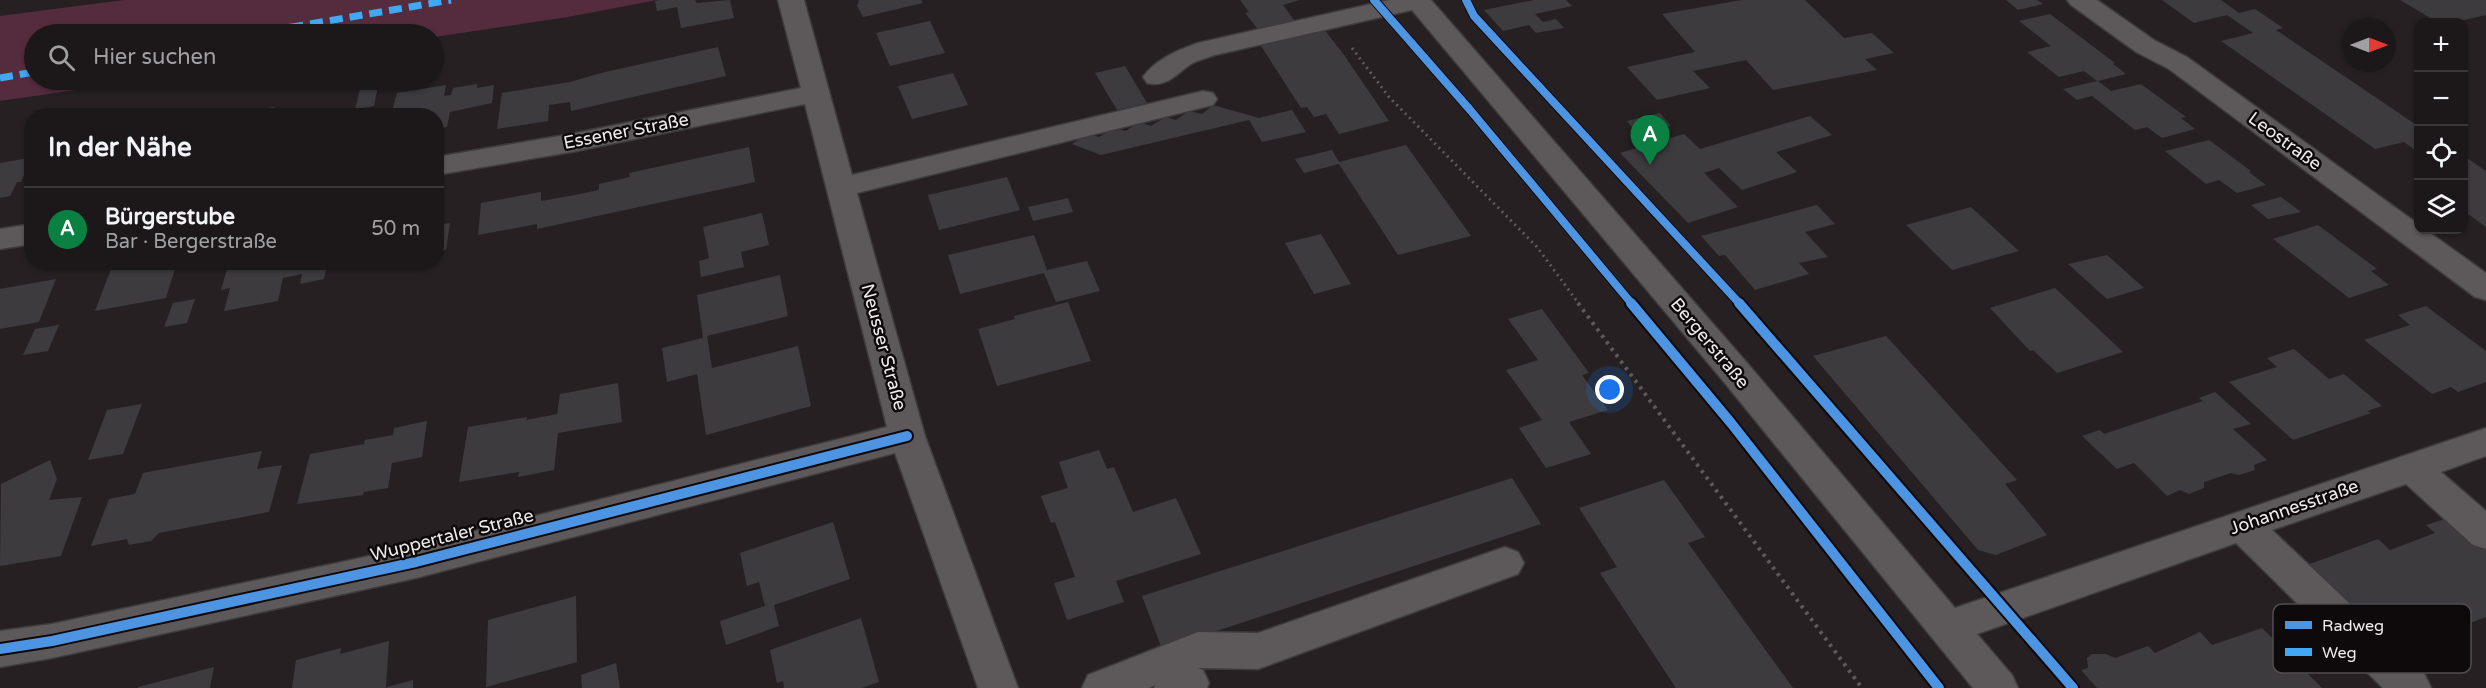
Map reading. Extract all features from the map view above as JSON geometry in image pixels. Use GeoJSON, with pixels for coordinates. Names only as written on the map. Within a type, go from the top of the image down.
{"type":"FeatureCollection","features":[{"type":"Feature","properties":{"kind":"street","name":"Neusser Straße"},"geometry":{"type":"LineString","coordinates":[[791,0],[907,436],[998,688]]}},
{"type":"Feature","properties":{"kind":"street","name":"Leostraße"},"geometry":{"type":"LineString","coordinates":[[2080,0],[2145,46],[2178,63],[2486,290]]}},
{"type":"Feature","properties":{"kind":"street"},"geometry":{"type":"LineString","coordinates":[[1157,76],[1184,57],[1207,49],[1418,1]]}},
{"type":"Feature","properties":{"kind":"street","name":"Bergerstraße"},"geometry":{"type":"LineString","coordinates":[[1418,1],[1949,627],[1998,688]]}},
{"type":"Feature","properties":{"kind":"street","name":"Essener Straße"},"geometry":{"type":"LineString","coordinates":[[444,165],[571,143],[815,93]]}},
{"type":"Feature","properties":{"kind":"street"},"geometry":{"type":"LineString","coordinates":[[841,187],[1203,99]]}},
{"type":"Feature","properties":{"kind":"street"},"geometry":{"type":"LineString","coordinates":[[0,239],[24,235]]}},
{"type":"Feature","properties":{"kind":"street","name":"Wuppertaler Straße"},"geometry":{"type":"LineString","coordinates":[[0,649],[52,641],[416,562],[907,436]]}},
{"type":"Feature","properties":{"kind":"street","name":"Johannesstraße"},"geometry":{"type":"LineString","coordinates":[[1949,627],[2093,575],[2486,442]]}},
{"type":"Feature","properties":{"kind":"street"},"geometry":{"type":"LineString","coordinates":[[2412,467],[2486,534]]}},
{"type":"Feature","properties":{"kind":"street"},"geometry":{"type":"LineString","coordinates":[[2242,525],[2324,604]]}},
{"type":"Feature","properties":{"kind":"street"},"geometry":{"type":"LineString","coordinates":[[1102,688],[1198,650],[1258,651],[1505,563]]}},
{"type":"Feature","properties":{"kind":"street"},"geometry":{"type":"LineString","coordinates":[[2395,673],[2411,688]]}},
{"type":"Feature","properties":{"kind":"path"},"geometry":{"type":"LineString","coordinates":[[1330,20],[1389,97],[1537,247],[1862,688]]}},
{"type":"Feature","properties":{"kind":"shaded area"},"geometry":{"type":"Polygon","coordinates":[[[124,0],[657,0],[568,17],[444,36],[444,24],[24,24],[24,90],[75,90],[0,101],[0,16],[124,0]]]}},
{"type":"Feature","properties":{"kind":"building"},"geometry":{"type":"Polygon","coordinates":[[[695,0],[697,3],[730,0],[734,18],[681,28],[677,7],[657,11],[655,1],[695,0]]]}},
{"type":"Feature","properties":{"kind":"building"},"geometry":{"type":"Polygon","coordinates":[[[859,0],[921,0],[923,3],[863,17],[857,6],[859,0]]]}},
{"type":"Feature","properties":{"kind":"building"},"geometry":{"type":"Polygon","coordinates":[[[1240,0],[1300,0],[1283,5],[1297,24],[1261,33],[1245,13],[1249,12],[1240,0]]]}},
{"type":"Feature","properties":{"kind":"building"},"geometry":{"type":"Polygon","coordinates":[[[1534,0],[1566,0],[1572,6],[1535,14],[1543,22],[1556,19],[1564,28],[1536,33],[1529,25],[1503,31],[1484,10],[1534,0]]]}},
{"type":"Feature","properties":{"kind":"building"},"geometry":{"type":"Polygon","coordinates":[[[1742,0],[1805,0],[1844,38],[1872,33],[1894,53],[1865,59],[1877,70],[1773,90],[1746,60],[1693,71],[1710,88],[1657,100],[1627,67],[1695,52],[1662,14],[1742,0]]]}},
{"type":"Feature","properties":{"kind":"building"},"geometry":{"type":"Polygon","coordinates":[[[2006,0],[2037,0],[2043,4],[2018,10],[2006,0]]]}},
{"type":"Feature","properties":{"kind":"building"},"geometry":{"type":"Polygon","coordinates":[[[2162,0],[2221,0],[2239,13],[2255,9],[2283,28],[2276,30],[2414,123],[2414,149],[2404,142],[2375,149],[2221,41],[2253,33],[2227,15],[2194,23],[2162,0]]]}},
{"type":"Feature","properties":{"kind":"building"},"geometry":{"type":"Polygon","coordinates":[[[2400,0],[2486,0],[2486,15],[2468,19],[2430,18],[2400,0]]]}},
{"type":"Feature","properties":{"kind":"building"},"geometry":{"type":"Polygon","coordinates":[[[2050,14],[2115,63],[2113,64],[2126,74],[2098,81],[2111,91],[2141,84],[2186,117],[2181,118],[2195,129],[2162,138],[2147,127],[2135,130],[2092,96],[2077,100],[2063,89],[2097,81],[2084,71],[2059,77],[2027,52],[2051,46],[2019,21],[2050,14]]]}},
{"type":"Feature","properties":{"kind":"building"},"geometry":{"type":"Polygon","coordinates":[[[930,21],[945,53],[890,66],[876,33],[930,21]]]}},
{"type":"Feature","properties":{"kind":"building"},"geometry":{"type":"Polygon","coordinates":[[[1323,28],[1389,121],[1339,134],[1326,114],[1314,117],[1307,107],[1301,108],[1259,43],[1323,28]]]}},
{"type":"Feature","properties":{"kind":"building"},"geometry":{"type":"Polygon","coordinates":[[[718,47],[726,76],[571,111],[570,102],[549,105],[548,121],[497,129],[502,93],[570,82],[718,47]]]}},
{"type":"Feature","properties":{"kind":"building"},"geometry":{"type":"Polygon","coordinates":[[[1125,66],[1147,103],[1117,110],[1095,73],[1125,66]]]}},
{"type":"Feature","properties":{"kind":"building"},"geometry":{"type":"Polygon","coordinates":[[[953,73],[968,105],[912,119],[898,86],[953,73]]]}},
{"type":"Feature","properties":{"kind":"building"},"geometry":{"type":"Polygon","coordinates":[[[477,84],[477,88],[494,85],[492,103],[450,112],[447,127],[444,128],[444,108],[393,108],[397,93],[415,90],[444,90],[446,85],[444,96],[451,95],[453,88],[477,84]]]}},
{"type":"Feature","properties":{"kind":"building"},"geometry":{"type":"Polygon","coordinates":[[[360,90],[377,90],[374,106],[355,108],[360,90]]]}},
{"type":"Feature","properties":{"kind":"building"},"geometry":{"type":"Polygon","coordinates":[[[1213,105],[1259,118],[1292,110],[1306,132],[1262,142],[1249,120],[1101,155],[1072,144],[1086,134],[1099,137],[1114,128],[1126,131],[1139,122],[1151,126],[1165,117],[1176,120],[1189,111],[1202,114],[1213,105]]]}},
{"type":"Feature","properties":{"kind":"building"},"geometry":{"type":"Polygon","coordinates":[[[1660,113],[1671,126],[1637,134],[1627,121],[1660,113]]]}},
{"type":"Feature","properties":{"kind":"building"},"geometry":{"type":"Polygon","coordinates":[[[1810,116],[1832,135],[1776,152],[1797,172],[1742,190],[1719,168],[1704,173],[1738,207],[1688,223],[1620,153],[1684,134],[1700,149],[1810,116]]]}},
{"type":"Feature","properties":{"kind":"building"},"geometry":{"type":"Polygon","coordinates":[[[2209,140],[2266,185],[2237,193],[2219,180],[2206,184],[2165,151],[2209,140]]]}},
{"type":"Feature","properties":{"kind":"building"},"geometry":{"type":"Polygon","coordinates":[[[1406,145],[1471,236],[1398,255],[1339,164],[1304,173],[1295,159],[1332,150],[1339,162],[1406,145]]]}},
{"type":"Feature","properties":{"kind":"building"},"geometry":{"type":"Polygon","coordinates":[[[749,147],[755,182],[537,229],[537,224],[478,235],[481,203],[541,192],[541,201],[599,190],[599,184],[630,177],[629,173],[749,147]]]}},
{"type":"Feature","properties":{"kind":"building"},"geometry":{"type":"Polygon","coordinates":[[[24,159],[24,175],[21,182],[17,182],[10,196],[0,198],[0,163],[24,159]]]}},
{"type":"Feature","properties":{"kind":"building"},"geometry":{"type":"Polygon","coordinates":[[[2468,159],[2486,171],[2486,227],[2468,214],[2468,159]]]}},
{"type":"Feature","properties":{"kind":"building"},"geometry":{"type":"Polygon","coordinates":[[[1007,177],[1020,210],[939,230],[928,195],[1007,177]]]}},
{"type":"Feature","properties":{"kind":"building"},"geometry":{"type":"Polygon","coordinates":[[[2281,197],[2301,212],[2268,219],[2251,205],[2281,197]]]}},
{"type":"Feature","properties":{"kind":"building"},"geometry":{"type":"Polygon","coordinates":[[[1068,198],[1073,212],[1033,221],[1028,207],[1068,198]]]}},
{"type":"Feature","properties":{"kind":"building"},"geometry":{"type":"Polygon","coordinates":[[[1817,205],[1835,224],[1805,232],[1828,257],[1799,263],[1809,274],[1755,290],[1725,255],[1719,256],[1701,236],[1817,205]]]}},
{"type":"Feature","properties":{"kind":"building"},"geometry":{"type":"Polygon","coordinates":[[[1971,207],[2019,251],[1952,270],[1906,225],[1971,207]]]}},
{"type":"Feature","properties":{"kind":"building"},"geometry":{"type":"Polygon","coordinates":[[[762,213],[769,245],[741,252],[744,267],[701,277],[699,261],[709,258],[703,227],[762,213]]]}},
{"type":"Feature","properties":{"kind":"building"},"geometry":{"type":"Polygon","coordinates":[[[450,223],[446,250],[444,250],[444,224],[450,223]]]}},
{"type":"Feature","properties":{"kind":"building"},"geometry":{"type":"Polygon","coordinates":[[[2318,225],[2377,269],[2371,271],[2389,285],[2349,298],[2273,239],[2318,225]]]}},
{"type":"Feature","properties":{"kind":"building"},"geometry":{"type":"Polygon","coordinates":[[[1321,234],[1351,284],[1314,294],[1285,243],[1321,234]]]}},
{"type":"Feature","properties":{"kind":"building"},"geometry":{"type":"Polygon","coordinates":[[[1034,235],[1047,270],[1087,261],[1100,291],[1056,302],[1044,273],[960,294],[948,255],[1034,235]]]}},
{"type":"Feature","properties":{"kind":"building"},"geometry":{"type":"Polygon","coordinates":[[[2107,255],[2144,288],[2107,299],[2068,264],[2107,255]]]}},
{"type":"Feature","properties":{"kind":"building"},"geometry":{"type":"Polygon","coordinates":[[[111,270],[175,270],[166,298],[95,311],[111,270]]]}},
{"type":"Feature","properties":{"kind":"building"},"geometry":{"type":"Polygon","coordinates":[[[227,270],[326,270],[324,279],[300,284],[302,274],[283,278],[278,301],[224,311],[230,288],[221,290],[227,270]]]}},
{"type":"Feature","properties":{"kind":"building"},"geometry":{"type":"Polygon","coordinates":[[[780,275],[788,316],[707,336],[712,368],[798,346],[811,406],[706,435],[697,374],[667,382],[662,348],[703,338],[697,295],[780,275]]]}},
{"type":"Feature","properties":{"kind":"building"},"geometry":{"type":"Polygon","coordinates":[[[56,279],[39,322],[0,329],[0,289],[56,279]]]}},
{"type":"Feature","properties":{"kind":"building"},"geometry":{"type":"Polygon","coordinates":[[[2055,288],[2123,352],[2057,373],[2033,350],[2030,351],[1990,308],[2055,288]]]}},
{"type":"Feature","properties":{"kind":"building"},"geometry":{"type":"Polygon","coordinates":[[[195,299],[187,323],[164,327],[173,303],[195,299]]]}},
{"type":"Feature","properties":{"kind":"building"},"geometry":{"type":"Polygon","coordinates":[[[1068,302],[1091,361],[997,386],[978,329],[1015,319],[1014,316],[1068,302]]]}},
{"type":"Feature","properties":{"kind":"building"},"geometry":{"type":"Polygon","coordinates":[[[2426,306],[2486,351],[2486,382],[2458,392],[2451,387],[2432,394],[2364,340],[2410,325],[2398,315],[2426,306]]]}},
{"type":"Feature","properties":{"kind":"building"},"geometry":{"type":"Polygon","coordinates":[[[1542,309],[1589,373],[1582,375],[1608,410],[1569,422],[1591,454],[1546,468],[1519,428],[1542,420],[1506,370],[1538,360],[1508,319],[1542,309]]]}},
{"type":"Feature","properties":{"kind":"building"},"geometry":{"type":"Polygon","coordinates":[[[59,325],[48,351],[23,355],[35,329],[59,325]]]}},
{"type":"Feature","properties":{"kind":"building"},"geometry":{"type":"Polygon","coordinates":[[[1886,336],[2017,480],[2005,484],[2047,535],[1996,555],[1978,550],[1813,356],[1886,336]]]}},
{"type":"Feature","properties":{"kind":"building"},"geometry":{"type":"Polygon","coordinates":[[[2294,349],[2329,379],[2344,374],[2382,406],[2367,411],[2371,413],[2293,440],[2229,382],[2277,367],[2267,358],[2294,349]]]}},
{"type":"Feature","properties":{"kind":"building"},"geometry":{"type":"Polygon","coordinates":[[[618,383],[622,422],[558,433],[554,470],[518,477],[519,472],[459,482],[468,427],[557,414],[560,394],[618,383]]]}},
{"type":"Feature","properties":{"kind":"building"},"geometry":{"type":"Polygon","coordinates":[[[2215,392],[2251,424],[2233,429],[2267,460],[2254,465],[2255,470],[2239,475],[2231,473],[2204,482],[2204,488],[2189,494],[2180,490],[2167,496],[2134,463],[2117,469],[2082,436],[2100,430],[2104,434],[2203,401],[2199,398],[2215,392]]]}},
{"type":"Feature","properties":{"kind":"building"},"geometry":{"type":"Polygon","coordinates":[[[142,404],[123,454],[88,460],[107,410],[142,404]]]}},
{"type":"Feature","properties":{"kind":"building"},"geometry":{"type":"Polygon","coordinates":[[[427,421],[422,457],[392,463],[388,488],[364,492],[363,495],[297,504],[310,454],[364,444],[365,440],[393,435],[394,428],[427,421]]]}},
{"type":"Feature","properties":{"kind":"building"},"geometry":{"type":"Polygon","coordinates":[[[1099,450],[1107,469],[1114,467],[1133,512],[1176,498],[1201,554],[1116,581],[1124,602],[1067,620],[1054,583],[1075,577],[1055,522],[1051,523],[1041,496],[1068,488],[1059,462],[1099,450]]]}},
{"type":"Feature","properties":{"kind":"building"},"geometry":{"type":"Polygon","coordinates":[[[262,451],[257,469],[282,465],[269,512],[159,533],[151,541],[129,545],[127,539],[91,546],[109,499],[135,494],[143,473],[262,451]]]}},
{"type":"Feature","properties":{"kind":"building"},"geometry":{"type":"Polygon","coordinates":[[[50,460],[57,479],[49,500],[82,497],[61,556],[0,566],[1,484],[50,460]]]}},
{"type":"Feature","properties":{"kind":"building"},"geometry":{"type":"Polygon","coordinates":[[[1512,478],[1541,524],[1162,649],[1142,596],[1512,478]]]}},
{"type":"Feature","properties":{"kind":"building"},"geometry":{"type":"Polygon","coordinates":[[[1664,480],[1705,537],[1688,543],[1793,688],[1676,688],[1600,573],[1617,567],[1579,508],[1664,480]]]}},
{"type":"Feature","properties":{"kind":"building"},"geometry":{"type":"Polygon","coordinates":[[[2448,518],[2486,550],[2486,617],[2471,623],[2471,604],[2336,604],[2299,568],[2378,539],[2390,550],[2435,533],[2426,525],[2448,518]]]}},
{"type":"Feature","properties":{"kind":"building"},"geometry":{"type":"Polygon","coordinates":[[[833,522],[850,579],[774,605],[779,626],[726,645],[720,621],[765,606],[759,582],[747,586],[740,553],[833,522]]]}},
{"type":"Feature","properties":{"kind":"building"},"geometry":{"type":"Polygon","coordinates":[[[576,596],[577,662],[486,687],[488,620],[576,596]]]}},
{"type":"Feature","properties":{"kind":"building"},"geometry":{"type":"Polygon","coordinates":[[[861,618],[879,682],[862,688],[784,688],[783,681],[777,683],[770,650],[861,618]]]}},
{"type":"Feature","properties":{"kind":"building"},"geometry":{"type":"Polygon","coordinates":[[[2262,628],[2273,639],[2273,673],[2307,673],[2322,688],[2097,688],[2081,670],[2088,668],[2087,658],[2092,654],[2106,654],[2115,658],[2148,646],[2155,653],[2200,632],[2212,645],[2262,628]]]}},
{"type":"Feature","properties":{"kind":"building"},"geometry":{"type":"Polygon","coordinates":[[[389,641],[386,688],[292,688],[296,660],[341,648],[340,654],[389,641]]]}},
{"type":"Feature","properties":{"kind":"building"},"geometry":{"type":"Polygon","coordinates":[[[616,663],[620,688],[582,688],[581,675],[616,663]]]}},
{"type":"Feature","properties":{"kind":"building"},"geometry":{"type":"Polygon","coordinates":[[[214,667],[210,688],[138,688],[138,687],[214,667]]]}},
{"type":"Feature","properties":{"kind":"building"},"geometry":{"type":"Polygon","coordinates":[[[413,680],[413,688],[387,688],[387,687],[413,680]]]}},
{"type":"Feature","properties":{"kind":"marked path"},"geometry":{"type":"LineString","coordinates":[[310,24],[451,0]]}},
{"type":"Feature","properties":{"kind":"marked path"},"geometry":{"type":"LineString","coordinates":[[0,78],[24,74]]}},
{"type":"Feature","properties":{"kind":"cycle path"},"geometry":{"type":"LineString","coordinates":[[1374,0],[1471,111],[1731,423],[1939,688]]}},
{"type":"Feature","properties":{"kind":"cycle path"},"geometry":{"type":"LineString","coordinates":[[1466,0],[1474,16],[1764,330],[2073,688]]}},
{"type":"Feature","properties":{"kind":"cycle path"},"geometry":{"type":"LineString","coordinates":[[0,649],[52,641],[416,562],[907,436]]}},
{"type":"Feature","properties":{"kind":"place","name":"Bürgerstube"},"geometry":{"type":"Point","coordinates":[1650,165]}}]}
